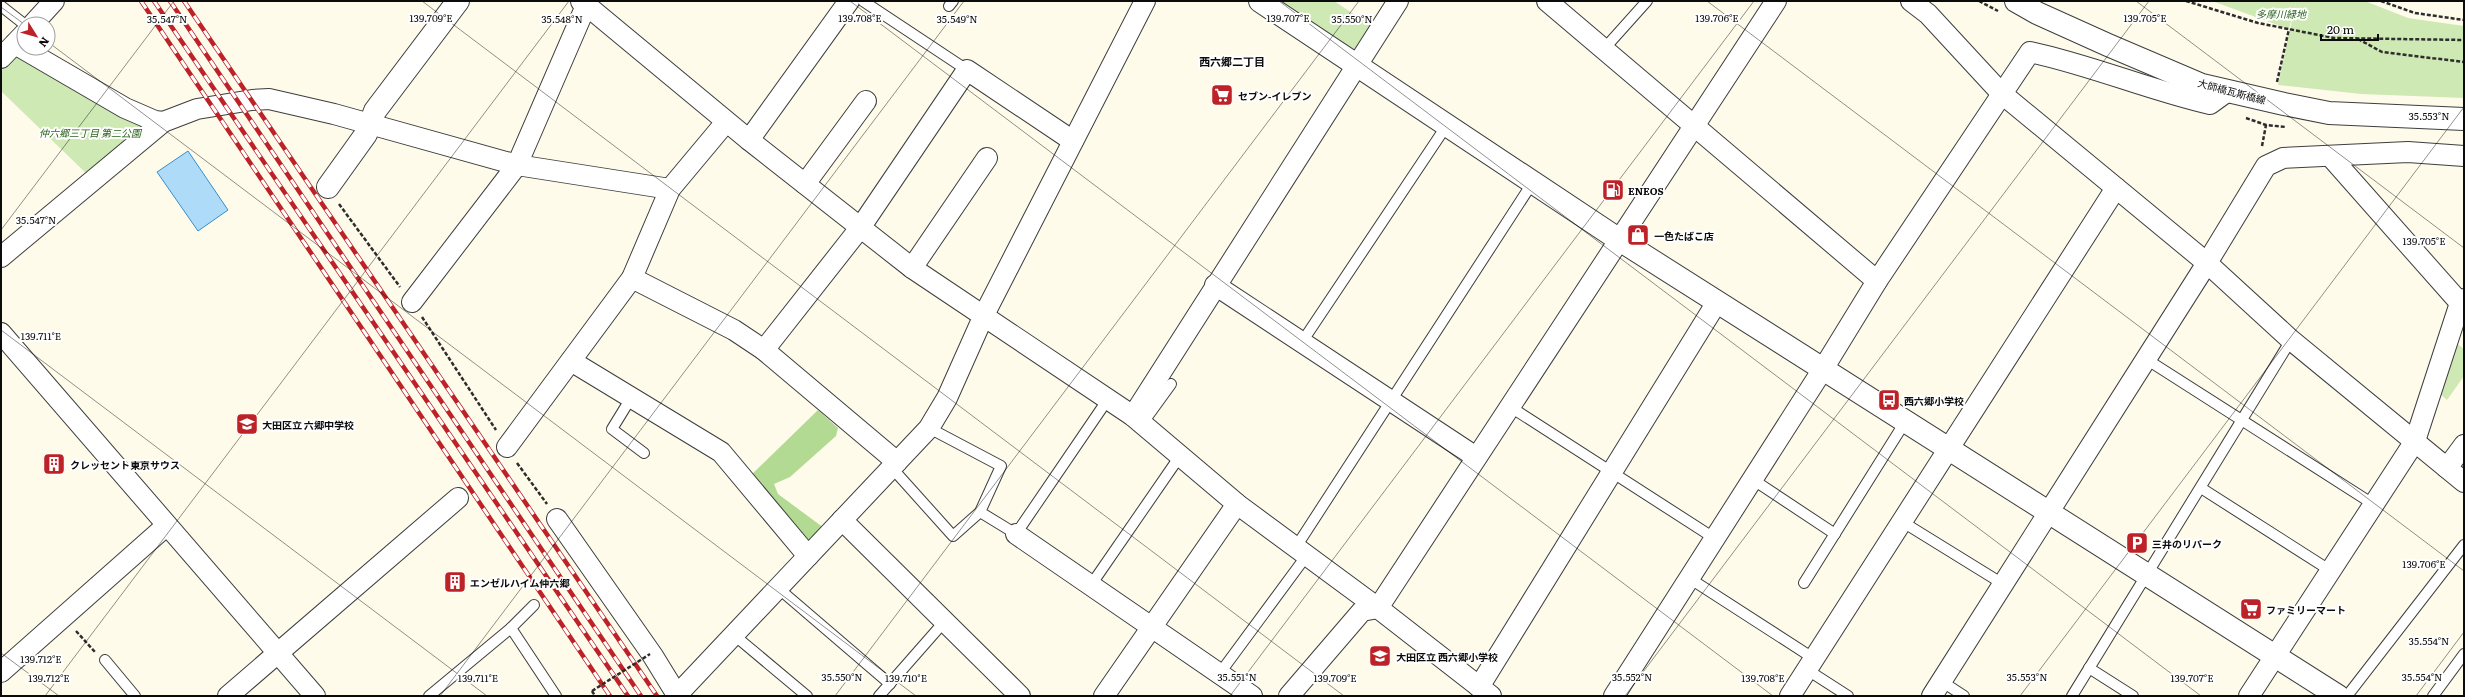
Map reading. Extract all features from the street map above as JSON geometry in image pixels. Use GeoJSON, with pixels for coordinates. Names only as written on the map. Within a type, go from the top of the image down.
{"type":"FeatureCollection","features":[{"type":"Feature","properties":{"kind":"street"},"geometry":{"type":"LineString","coordinates":[[40,16],[54,1]]}},
{"type":"Feature","properties":{"kind":"street"},"geometry":{"type":"LineString","coordinates":[[328,186],[366,134],[375,111],[458,1]]}},
{"type":"Feature","properties":{"kind":"street"},"geometry":{"type":"LineString","coordinates":[[749,140],[848,1]]}},
{"type":"Feature","properties":{"kind":"street"},"geometry":{"type":"LineString","coordinates":[[557,519],[653,656],[677,696],[928,428],[947,398],[984,315],[1145,1]]}},
{"type":"Feature","properties":{"kind":"street"},"geometry":{"type":"LineString","coordinates":[[1260,1],[1618,239],[1905,422],[2275,654],[2338,696]]}},
{"type":"Feature","properties":{"kind":"street"},"geometry":{"type":"LineString","coordinates":[[1138,420],[1216,285],[1398,1]]}},
{"type":"Feature","properties":{"kind":"street"},"geometry":{"type":"LineString","coordinates":[[1547,1],[1877,281]]}},
{"type":"Feature","properties":{"kind":"street"},"geometry":{"type":"LineString","coordinates":[[1289,696],[1362,611],[1378,608],[1618,239],[1776,1]]}},
{"type":"Feature","properties":{"kind":"street"},"geometry":{"type":"LineString","coordinates":[[1911,1],[1928,14],[2001,93],[2208,263],[2291,340],[2464,482]]}},
{"type":"Feature","properties":{"kind":"street","name":"大師橋瓦斯橋線"},"geometry":{"type":"LineString","coordinates":[[2016,1],[2037,13],[2202,85],[2329,113],[2464,119]]}},
{"type":"Feature","properties":{"kind":"street"},"geometry":{"type":"LineString","coordinates":[[412,302],[517,165],[585,2],[726,122],[912,268],[1138,420],[1172,446],[1237,504],[1378,608],[1485,691],[1613,472],[1717,302]]}},
{"type":"Feature","properties":{"kind":"street"},"geometry":{"type":"LineString","coordinates":[[1,58],[16,43]]}},
{"type":"Feature","properties":{"kind":"street"},"geometry":{"type":"LineString","coordinates":[[1620,694],[1689,578],[1824,369],[1877,281],[2001,93],[2030,52],[2069,60],[2184,98],[2210,104],[2228,91]]}},
{"type":"Feature","properties":{"kind":"street"},"geometry":{"type":"LineString","coordinates":[[46,56],[125,108],[155,121],[164,122]]}},
{"type":"Feature","properties":{"kind":"street"},"geometry":{"type":"LineString","coordinates":[[764,350],[860,228],[966,70],[1074,141]]}},
{"type":"Feature","properties":{"kind":"street"},"geometry":{"type":"LineString","coordinates":[[1,257],[164,122],[197,109],[269,99],[370,124],[517,165],[670,189]]}},
{"type":"Feature","properties":{"kind":"street"},"geometry":{"type":"LineString","coordinates":[[805,184],[866,101]]}},
{"type":"Feature","properties":{"kind":"street"},"geometry":{"type":"LineString","coordinates":[[507,447],[571,361],[610,304],[632,278],[670,189],[726,122]]}},
{"type":"Feature","properties":{"kind":"street"},"geometry":{"type":"LineString","coordinates":[[1936,689],[2208,263],[2263,163],[2283,158],[2408,152],[2464,156]]}},
{"type":"Feature","properties":{"kind":"street"},"geometry":{"type":"LineString","coordinates":[[2249,696],[2415,441],[2462,301],[2330,156]]}},
{"type":"Feature","properties":{"kind":"street"},"geometry":{"type":"LineString","coordinates":[[912,268],[987,158]]}},
{"type":"Feature","properties":{"kind":"street"},"geometry":{"type":"LineString","coordinates":[[1790,696],[2116,188]]}},
{"type":"Feature","properties":{"kind":"street"},"geometry":{"type":"LineString","coordinates":[[632,278],[734,330],[764,350],[894,465]]}},
{"type":"Feature","properties":{"kind":"street"},"geometry":{"type":"LineString","coordinates":[[1216,285],[1476,457]]}},
{"type":"Feature","properties":{"kind":"street"},"geometry":{"type":"LineString","coordinates":[[1,333],[166,526],[315,696]]}},
{"type":"Feature","properties":{"kind":"street"},"geometry":{"type":"LineString","coordinates":[[571,361],[720,452],[808,556]]}},
{"type":"Feature","properties":{"kind":"street"},"geometry":{"type":"LineString","coordinates":[[2447,468],[2464,445]]}},
{"type":"Feature","properties":{"kind":"street"},"geometry":{"type":"LineString","coordinates":[[228,696],[458,498]]}},
{"type":"Feature","properties":{"kind":"street"},"geometry":{"type":"LineString","coordinates":[[1104,696],[1237,504]]}},
{"type":"Feature","properties":{"kind":"street"},"geometry":{"type":"LineString","coordinates":[[842,520],[874,557],[1020,696]]}},
{"type":"Feature","properties":{"kind":"street"},"geometry":{"type":"LineString","coordinates":[[1,672],[166,526]]}},
{"type":"Feature","properties":{"kind":"street"},"geometry":{"type":"LineString","coordinates":[[1016,534],[1220,672],[1252,696]]}},
{"type":"Feature","properties":{"kind":"lane"},"geometry":{"type":"LineString","coordinates":[[863,1],[966,70]]}},
{"type":"Feature","properties":{"kind":"lane"},"geometry":{"type":"LineString","coordinates":[[1604,49],[1645,2]]}},
{"type":"Feature","properties":{"kind":"lane"},"geometry":{"type":"LineString","coordinates":[[1,6],[16,18]]}},
{"type":"Feature","properties":{"kind":"lane"},"geometry":{"type":"LineString","coordinates":[[1302,342],[1447,125]]}},
{"type":"Feature","properties":{"kind":"lane"},"geometry":{"type":"LineString","coordinates":[[1220,672],[1301,551],[1391,401],[1533,182]]}},
{"type":"Feature","properties":{"kind":"lane"},"geometry":{"type":"LineString","coordinates":[[2072,696],[2148,575],[2291,340]]}},
{"type":"Feature","properties":{"kind":"lane"},"geometry":{"type":"LineString","coordinates":[[2146,359],[2373,504]]}},
{"type":"Feature","properties":{"kind":"lane"},"geometry":{"type":"LineString","coordinates":[[1138,420],[1171,384]]}},
{"type":"Feature","properties":{"kind":"lane"},"geometry":{"type":"LineString","coordinates":[[631,398],[612,429],[644,453]]}},
{"type":"Feature","properties":{"kind":"lane"},"geometry":{"type":"LineString","coordinates":[[980,512],[1016,534],[1108,399]]}},
{"type":"Feature","properties":{"kind":"lane"},"geometry":{"type":"LineString","coordinates":[[1509,406],[1714,538]]}},
{"type":"Feature","properties":{"kind":"lane"},"geometry":{"type":"LineString","coordinates":[[1804,583],[1905,422]]}},
{"type":"Feature","properties":{"kind":"lane"},"geometry":{"type":"LineString","coordinates":[[894,465],[952,536],[980,512],[1001,466],[928,428]]}},
{"type":"Feature","properties":{"kind":"lane"},"geometry":{"type":"LineString","coordinates":[[1091,585],[1172,446]]}},
{"type":"Feature","properties":{"kind":"lane"},"geometry":{"type":"LineString","coordinates":[[1752,479],[1835,534]]}},
{"type":"Feature","properties":{"kind":"lane"},"geometry":{"type":"LineString","coordinates":[[2201,488],[2331,571]]}},
{"type":"Feature","properties":{"kind":"lane"},"geometry":{"type":"LineString","coordinates":[[1901,521],[2003,584]]}},
{"type":"Feature","properties":{"kind":"lane"},"geometry":{"type":"LineString","coordinates":[[2346,696],[2464,545]]}},
{"type":"Feature","properties":{"kind":"lane"},"geometry":{"type":"LineString","coordinates":[[1689,578],[1810,663],[1848,696]]}},
{"type":"Feature","properties":{"kind":"lane"},"geometry":{"type":"LineString","coordinates":[[778,588],[890,684]]}},
{"type":"Feature","properties":{"kind":"lane"},"geometry":{"type":"LineString","coordinates":[[429,696],[511,628],[534,605]]}},
{"type":"Feature","properties":{"kind":"lane"},"geometry":{"type":"LineString","coordinates":[[879,696],[944,622]]}},
{"type":"Feature","properties":{"kind":"lane"},"geometry":{"type":"LineString","coordinates":[[511,628],[556,696]]}},
{"type":"Feature","properties":{"kind":"lane"},"geometry":{"type":"LineString","coordinates":[[734,634],[807,696]]}},
{"type":"Feature","properties":{"kind":"lane"},"geometry":{"type":"LineString","coordinates":[[2433,696],[2464,654]]}},
{"type":"Feature","properties":{"kind":"lane"},"geometry":{"type":"LineString","coordinates":[[105,660],[135,696]]}},
{"type":"Feature","properties":{"kind":"lane"},"geometry":{"type":"LineString","coordinates":[[2089,668],[2134,696]]}},
{"type":"Feature","properties":{"kind":"lane"},"geometry":{"type":"LineString","coordinates":[[1936,689],[1964,696]]}},
{"type":"Feature","properties":{"kind":"path"},"geometry":{"type":"LineString","coordinates":[[2186,1],[2258,23],[2334,38],[2464,40]]}},
{"type":"Feature","properties":{"kind":"path"},"geometry":{"type":"LineString","coordinates":[[2381,1],[2415,13],[2464,20]]}},
{"type":"Feature","properties":{"kind":"path"},"geometry":{"type":"LineString","coordinates":[[2275,90],[2289,29]]}},
{"type":"Feature","properties":{"kind":"path"},"geometry":{"type":"LineString","coordinates":[[2357,39],[2382,52],[2464,62]]}},
{"type":"Feature","properties":{"kind":"path"},"geometry":{"type":"LineString","coordinates":[[2263,163],[2266,125]]}},
{"type":"Feature","properties":{"kind":"path"},"geometry":{"type":"LineString","coordinates":[[328,186],[346,216],[412,302],[456,366],[507,447],[557,519]]}},
{"type":"Feature","properties":{"kind":"path"},"geometry":{"type":"LineString","coordinates":[[63,617],[95,652],[105,660]]}},
{"type":"Feature","properties":{"kind":"path"},"geometry":{"type":"LineString","coordinates":[[595,696],[592,691],[650,654]]}},
{"type":"Feature","properties":{"kind":"green space"},"geometry":{"type":"Polygon","coordinates":[[[1278,1],[1334,1],[1372,26],[1355,52],[1278,1]]]}},
{"type":"Feature","properties":{"kind":"green space","name":"多摩川緑地"},"geometry":{"type":"Polygon","coordinates":[[[2212,1],[2365,1],[2408,18],[2464,26],[2464,98],[2361,94],[2278,85],[2296,2],[2289,29],[2212,1]]]}},
{"type":"Feature","properties":{"kind":"green space","name":"仲六郷三丁目 第二公園"},"geometry":{"type":"Polygon","coordinates":[[[27,56],[155,127],[90,177],[1,91],[1,71],[14,58],[27,56]]]}},
{"type":"Feature","properties":{"kind":"green space"},"geometry":{"type":"Polygon","coordinates":[[[2456,343],[2464,349],[2464,376],[2447,400],[2440,394],[2456,343]]]}},
{"type":"Feature","properties":{"kind":"green space"},"geometry":{"type":"Polygon","coordinates":[[[818,410],[838,428],[836,436],[790,477],[774,484],[778,494],[824,528],[808,548],[748,478],[818,410]]]}},
{"type":"Feature","properties":{"kind":"water"},"geometry":{"type":"Polygon","coordinates":[[[188,151],[228,210],[198,231],[157,172],[188,151]]]}},
{"type":"Feature","properties":{"kind":"railway"},"geometry":{"type":"LineString","coordinates":[[141,1],[610,696]]}},
{"type":"Feature","properties":{"kind":"railway"},"geometry":{"type":"LineString","coordinates":[[154,1],[628,696]]}},
{"type":"Feature","properties":{"kind":"railway"},"geometry":{"type":"LineString","coordinates":[[170,1],[641,696]]}},
{"type":"Feature","properties":{"kind":"railway"},"geometry":{"type":"LineString","coordinates":[[184,1],[657,696]]}},
{"type":"Feature","properties":{"kind":"place","name":"セブン-イレブン"},"geometry":{"type":"Point","coordinates":[1222,95]}},
{"type":"Feature","properties":{"kind":"place","name":"ENEOS"},"geometry":{"type":"Point","coordinates":[1613,190]}},
{"type":"Feature","properties":{"kind":"place","name":"一色たばこ店"},"geometry":{"type":"Point","coordinates":[1638,235]}},
{"type":"Feature","properties":{"kind":"place","name":"西六郷小学校"},"geometry":{"type":"Point","coordinates":[1889,400]}},
{"type":"Feature","properties":{"kind":"place","name":"大田区立 六郷中学校"},"geometry":{"type":"Point","coordinates":[247,424]}},
{"type":"Feature","properties":{"kind":"place","name":"クレッセント東京サウス"},"geometry":{"type":"Point","coordinates":[54,464]}},
{"type":"Feature","properties":{"kind":"place","name":"三井のリパーク"},"geometry":{"type":"Point","coordinates":[2137,543]}},
{"type":"Feature","properties":{"kind":"place","name":"エンゼルハイム仲六郷"},"geometry":{"type":"Point","coordinates":[455,582]}},
{"type":"Feature","properties":{"kind":"place","name":"ファミリーマート"},"geometry":{"type":"Point","coordinates":[2251,609]}},
{"type":"Feature","properties":{"kind":"place","name":"大田区立 西六郷小学校"},"geometry":{"type":"Point","coordinates":[1380,656]}},
{"type":"Feature","properties":{"kind":"district","name":"西六郷二丁目"},"geometry":{"type":"Point","coordinates":[1232,61]}}]}
